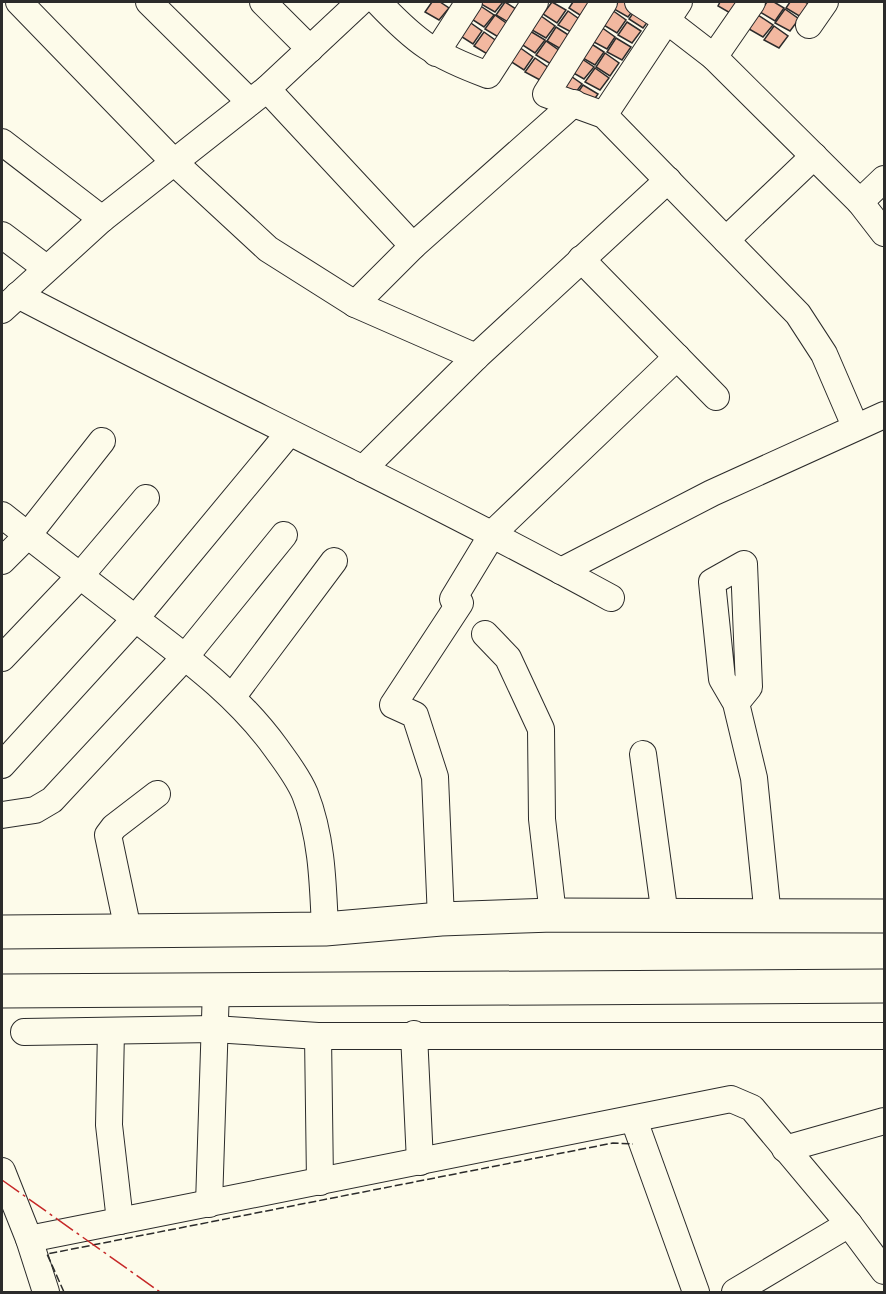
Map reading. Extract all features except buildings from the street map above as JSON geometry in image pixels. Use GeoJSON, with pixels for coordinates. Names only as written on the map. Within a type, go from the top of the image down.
{"type":"FeatureCollection","features":[{"type":"Feature","properties":{"kind":"highway"},"geometry":{"type":"LineString","coordinates":[[2,932],[325,929],[441,919],[553,915],[885,916]]}},
{"type":"Feature","properties":{"kind":"highway"},"geometry":{"type":"LineString","coordinates":[[2,991],[885,986]]}},
{"type":"Feature","properties":{"kind":"street"},"geometry":{"type":"LineString","coordinates":[[19,2],[175,163],[268,249],[355,304],[476,357]]}},
{"type":"Feature","properties":{"kind":"street"},"geometry":{"type":"LineString","coordinates":[[148,2],[258,95],[412,246]]}},
{"type":"Feature","properties":{"kind":"street"},"geometry":{"type":"LineString","coordinates":[[263,2],[310,49]]}},
{"type":"Feature","properties":{"kind":"street"},"geometry":{"type":"LineString","coordinates":[[360,2],[258,95],[102,219],[10,302],[290,433],[493,533],[610,598]]}},
{"type":"Feature","properties":{"kind":"street"},"geometry":{"type":"LineString","coordinates":[[378,2],[405,30],[436,53],[488,75],[535,2]]}},
{"type":"Feature","properties":{"kind":"street"},"geometry":{"type":"LineString","coordinates":[[436,53],[469,2]]}},
{"type":"Feature","properties":{"kind":"street"},"geometry":{"type":"LineString","coordinates":[[604,2],[546,94],[604,115],[798,314],[813,334],[855,426]]}},
{"type":"Feature","properties":{"kind":"street"},"geometry":{"type":"LineString","coordinates":[[638,2],[672,11],[714,57],[860,202],[885,233]]}},
{"type":"Feature","properties":{"kind":"street"},"geometry":{"type":"LineString","coordinates":[[714,57],[752,2]]}},
{"type":"Feature","properties":{"kind":"street"},"geometry":{"type":"LineString","coordinates":[[809,25],[825,2]]}},
{"type":"Feature","properties":{"kind":"street"},"geometry":{"type":"LineString","coordinates":[[604,115],[672,11]]}},
{"type":"Feature","properties":{"kind":"street"},"geometry":{"type":"LineString","coordinates":[[355,304],[412,246],[574,103]]}},
{"type":"Feature","properties":{"kind":"street"},"geometry":{"type":"LineString","coordinates":[[2,142],[102,219]]}},
{"type":"Feature","properties":{"kind":"street"},"geometry":{"type":"LineString","coordinates":[[726,240],[814,156]]}},
{"type":"Feature","properties":{"kind":"street"},"geometry":{"type":"LineString","coordinates":[[860,202],[885,179]]}},
{"type":"Feature","properties":{"kind":"street"},"geometry":{"type":"LineString","coordinates":[[363,469],[476,357],[668,180]]}},
{"type":"Feature","properties":{"kind":"street"},"geometry":{"type":"LineString","coordinates":[[2,235],[46,268]]}},
{"type":"Feature","properties":{"kind":"street"},"geometry":{"type":"LineString","coordinates":[[581,259],[716,397]]}},
{"type":"Feature","properties":{"kind":"street"},"geometry":{"type":"LineString","coordinates":[[441,919],[435,777],[415,715],[393,705],[456,601],[493,533],[677,357]]}},
{"type":"Feature","properties":{"kind":"street"},"geometry":{"type":"LineString","coordinates":[[561,571],[712,493],[855,426],[885,415]]}},
{"type":"Feature","properties":{"kind":"street"},"geometry":{"type":"LineString","coordinates":[[2,765],[135,619],[290,433]]}},
{"type":"Feature","properties":{"kind":"street"},"geometry":{"type":"LineString","coordinates":[[2,561],[28,535],[102,441]]}},
{"type":"Feature","properties":{"kind":"street"},"geometry":{"type":"LineString","coordinates":[[2,658],[80,576],[146,498]]}},
{"type":"Feature","properties":{"kind":"street"},"geometry":{"type":"LineString","coordinates":[[2,515],[233,696],[267,735],[304,792],[322,864],[325,929]]}},
{"type":"Feature","properties":{"kind":"street"},"geometry":{"type":"LineString","coordinates":[[2,815],[35,810],[52,800],[185,657],[284,535]]}},
{"type":"Feature","properties":{"kind":"street"},"geometry":{"type":"LineString","coordinates":[[233,696],[334,561]]}},
{"type":"Feature","properties":{"kind":"street"},"geometry":{"type":"LineString","coordinates":[[485,634],[508,658],[541,729],[542,819],[553,915]]}},
{"type":"Feature","properties":{"kind":"street"},"geometry":{"type":"LineString","coordinates":[[736,703],[754,778],[768,917]]}},
{"type":"Feature","properties":{"kind":"street"},"geometry":{"type":"LineString","coordinates":[[643,754],[665,916]]}},
{"type":"Feature","properties":{"kind":"street"},"geometry":{"type":"LineString","coordinates":[[128,930],[108,835],[114,827],[157,794]]}},
{"type":"Feature","properties":{"kind":"street"},"geometry":{"type":"LineString","coordinates":[[2,797],[2,810]]}},
{"type":"Feature","properties":{"kind":"street"},"geometry":{"type":"LineString","coordinates":[[209,1204],[216,988]]}},
{"type":"Feature","properties":{"kind":"street"},"geometry":{"type":"LineString","coordinates":[[24,1032],[214,1029],[318,1036],[414,1034],[864,1038],[885,1036]]}},
{"type":"Feature","properties":{"kind":"street"},"geometry":{"type":"LineString","coordinates":[[111,1031],[109,1125],[120,1221]]}},
{"type":"Feature","properties":{"kind":"street"},"geometry":{"type":"LineString","coordinates":[[414,1034],[420,1162]]}},
{"type":"Feature","properties":{"kind":"street"},"geometry":{"type":"LineString","coordinates":[[318,1036],[320,1182]]}},
{"type":"Feature","properties":{"kind":"street"},"geometry":{"type":"LineString","coordinates":[[30,1239],[731,1099],[752,1108],[849,1224],[885,1271]]}},
{"type":"Feature","properties":{"kind":"street"},"geometry":{"type":"LineString","coordinates":[[634,1120],[696,1293]]}},
{"type":"Feature","properties":{"kind":"street"},"geometry":{"type":"LineString","coordinates":[[785,1149],[885,1121]]}},
{"type":"Feature","properties":{"kind":"street"},"geometry":{"type":"LineString","coordinates":[[2,1171],[30,1239],[46,1293]]}},
{"type":"Feature","properties":{"kind":"street"},"geometry":{"type":"LineString","coordinates":[[735,1293],[849,1224]]}},
{"type":"Feature","properties":{"kind":"fence"},"geometry":{"type":"LineString","coordinates":[[64,1292],[47,1254],[613,1143],[633,1144]]}},
{"type":"Feature","properties":{"kind":"power"},"geometry":{"type":"LineString","coordinates":[[2,1180],[160,1292]]}}]}
